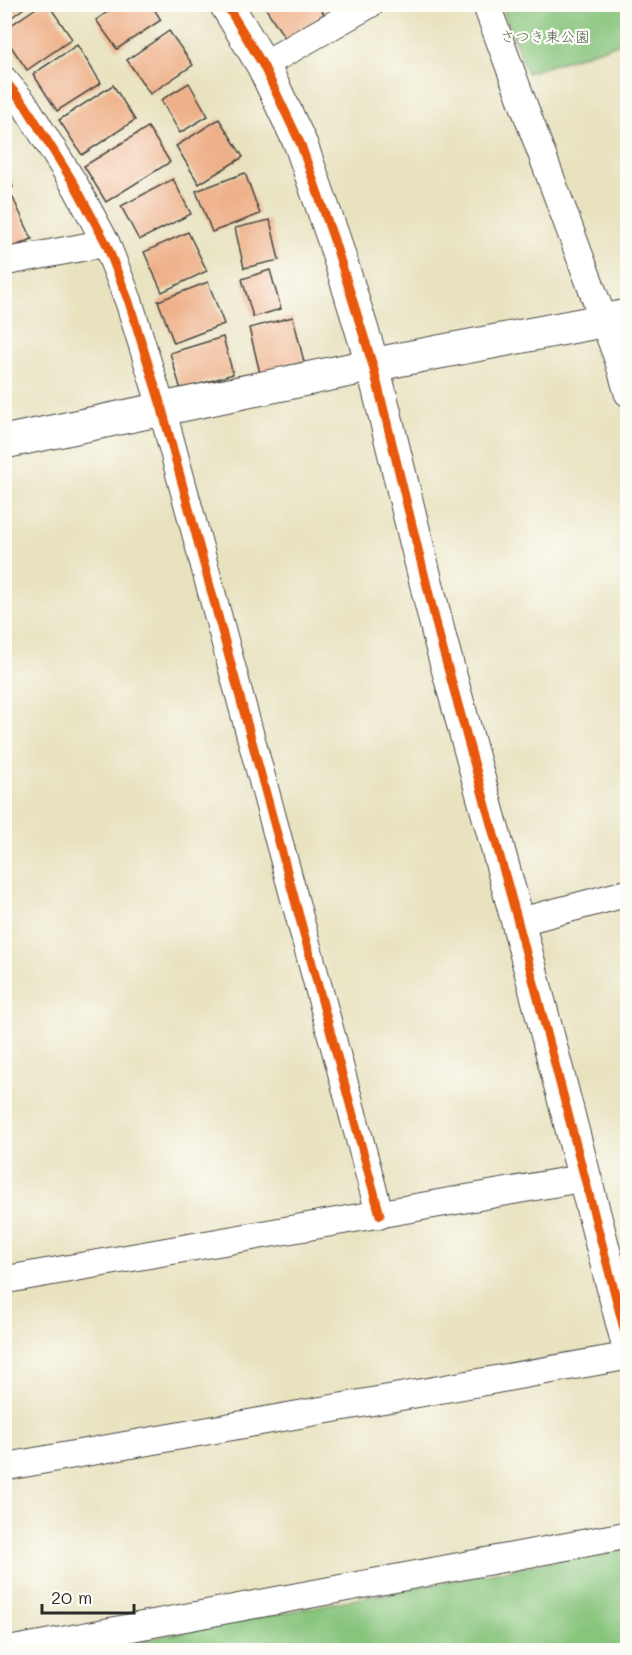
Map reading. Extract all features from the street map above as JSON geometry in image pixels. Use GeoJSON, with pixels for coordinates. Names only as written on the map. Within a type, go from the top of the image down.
{"type":"FeatureCollection","features":[{"type":"Feature","properties":{"kind":"street"},"geometry":{"type":"LineString","coordinates":[[226,4],[263,65],[301,145],[334,240],[373,366],[441,643],[518,922],[627,1344]]}},
{"type":"Feature","properties":{"kind":"street"},"geometry":{"type":"LineString","coordinates":[[263,65],[370,4]]}},
{"type":"Feature","properties":{"kind":"street"},"geometry":{"type":"LineString","coordinates":[[486,4],[616,319],[618,359],[627,393]]}},
{"type":"Feature","properties":{"kind":"street"},"geometry":{"type":"LineString","coordinates":[[4,80],[31,114],[76,187],[106,243],[129,302],[162,410],[380,1215]]}},
{"type":"Feature","properties":{"kind":"street"},"geometry":{"type":"LineString","coordinates":[[4,262],[106,243]]}},
{"type":"Feature","properties":{"kind":"street"},"geometry":{"type":"LineString","coordinates":[[4,442],[373,366],[616,319]]}},
{"type":"Feature","properties":{"kind":"street"},"geometry":{"type":"LineString","coordinates":[[518,922],[627,893]]}},
{"type":"Feature","properties":{"kind":"street"},"geometry":{"type":"LineString","coordinates":[[4,1280],[584,1178]]}},
{"type":"Feature","properties":{"kind":"street"},"geometry":{"type":"LineString","coordinates":[[4,1467],[627,1356]]}},
{"type":"Feature","properties":{"kind":"street"},"geometry":{"type":"LineString","coordinates":[[11,1650],[627,1535]]}},
{"type":"Feature","properties":{"kind":"green space","name":"さつき東公園"},"geometry":{"type":"Polygon","coordinates":[[[501,5],[627,5],[627,41],[527,73],[501,5]]]}},
{"type":"Feature","properties":{"kind":"green space"},"geometry":{"type":"Polygon","coordinates":[[[627,1547],[627,1650],[90,1650],[627,1547]]]}},
{"type":"Feature","properties":{"kind":"building"},"geometry":{"type":"Polygon","coordinates":[[[42,4],[48,4],[72,39],[27,70],[4,36],[4,30],[42,4]]]}},
{"type":"Feature","properties":{"kind":"building"},"geometry":{"type":"Polygon","coordinates":[[[119,4],[151,4],[161,20],[117,49],[96,20],[119,4]]]}},
{"type":"Feature","properties":{"kind":"building"},"geometry":{"type":"Polygon","coordinates":[[[263,4],[318,4],[324,14],[286,40],[263,4]]]}},
{"type":"Feature","properties":{"kind":"building"},"geometry":{"type":"Polygon","coordinates":[[[4,5],[28,5],[4,23],[4,5]]]}},
{"type":"Feature","properties":{"kind":"building"},"geometry":{"type":"Polygon","coordinates":[[[169,31],[193,65],[150,94],[127,60],[169,31]]]}},
{"type":"Feature","properties":{"kind":"building"},"geometry":{"type":"Polygon","coordinates":[[[77,45],[101,83],[57,111],[33,74],[77,45]]]}},
{"type":"Feature","properties":{"kind":"building"},"geometry":{"type":"Polygon","coordinates":[[[189,83],[208,116],[180,133],[161,100],[189,83]]]}},
{"type":"Feature","properties":{"kind":"building"},"geometry":{"type":"Polygon","coordinates":[[[113,85],[135,120],[82,155],[59,120],[113,85]]]}},
{"type":"Feature","properties":{"kind":"building"},"geometry":{"type":"Polygon","coordinates":[[[219,119],[243,157],[199,184],[176,146],[219,119]]]}},
{"type":"Feature","properties":{"kind":"building"},"geometry":{"type":"Polygon","coordinates":[[[148,127],[170,162],[106,202],[84,166],[148,127]]]}},
{"type":"Feature","properties":{"kind":"building"},"geometry":{"type":"Polygon","coordinates":[[[4,165],[13,187],[4,191],[4,165]]]}},
{"type":"Feature","properties":{"kind":"building"},"geometry":{"type":"Polygon","coordinates":[[[245,173],[260,214],[212,232],[196,191],[245,173]]]}},
{"type":"Feature","properties":{"kind":"building"},"geometry":{"type":"Polygon","coordinates":[[[173,179],[191,214],[139,240],[121,206],[173,179]]]}},
{"type":"Feature","properties":{"kind":"building"},"geometry":{"type":"Polygon","coordinates":[[[12,196],[32,239],[4,251],[4,199],[12,196]]]}},
{"type":"Feature","properties":{"kind":"building"},"geometry":{"type":"Polygon","coordinates":[[[270,220],[279,260],[244,268],[235,228],[270,220]]]}},
{"type":"Feature","properties":{"kind":"building"},"geometry":{"type":"Polygon","coordinates":[[[188,232],[207,271],[162,292],[144,252],[188,232]]]}},
{"type":"Feature","properties":{"kind":"building"},"geometry":{"type":"Polygon","coordinates":[[[270,270],[281,309],[253,317],[242,279],[270,270]]]}},
{"type":"Feature","properties":{"kind":"building"},"geometry":{"type":"Polygon","coordinates":[[[208,282],[224,324],[174,343],[158,301],[208,282]]]}},
{"type":"Feature","properties":{"kind":"building"},"geometry":{"type":"Polygon","coordinates":[[[293,317],[304,362],[260,373],[249,328],[293,317]]]}},
{"type":"Feature","properties":{"kind":"building"},"geometry":{"type":"Polygon","coordinates":[[[223,337],[233,374],[181,390],[170,353],[223,337]]]}},
{"type":"Feature","properties":{"kind":"cycle path"},"geometry":{"type":"LineString","coordinates":[[226,4],[263,65],[301,145],[334,240],[373,366],[441,643],[518,922],[628,1344]]}},
{"type":"Feature","properties":{"kind":"cycle path"},"geometry":{"type":"LineString","coordinates":[[4,80],[25,105],[76,187],[106,243],[129,302],[162,409],[380,1215]]}}]}
